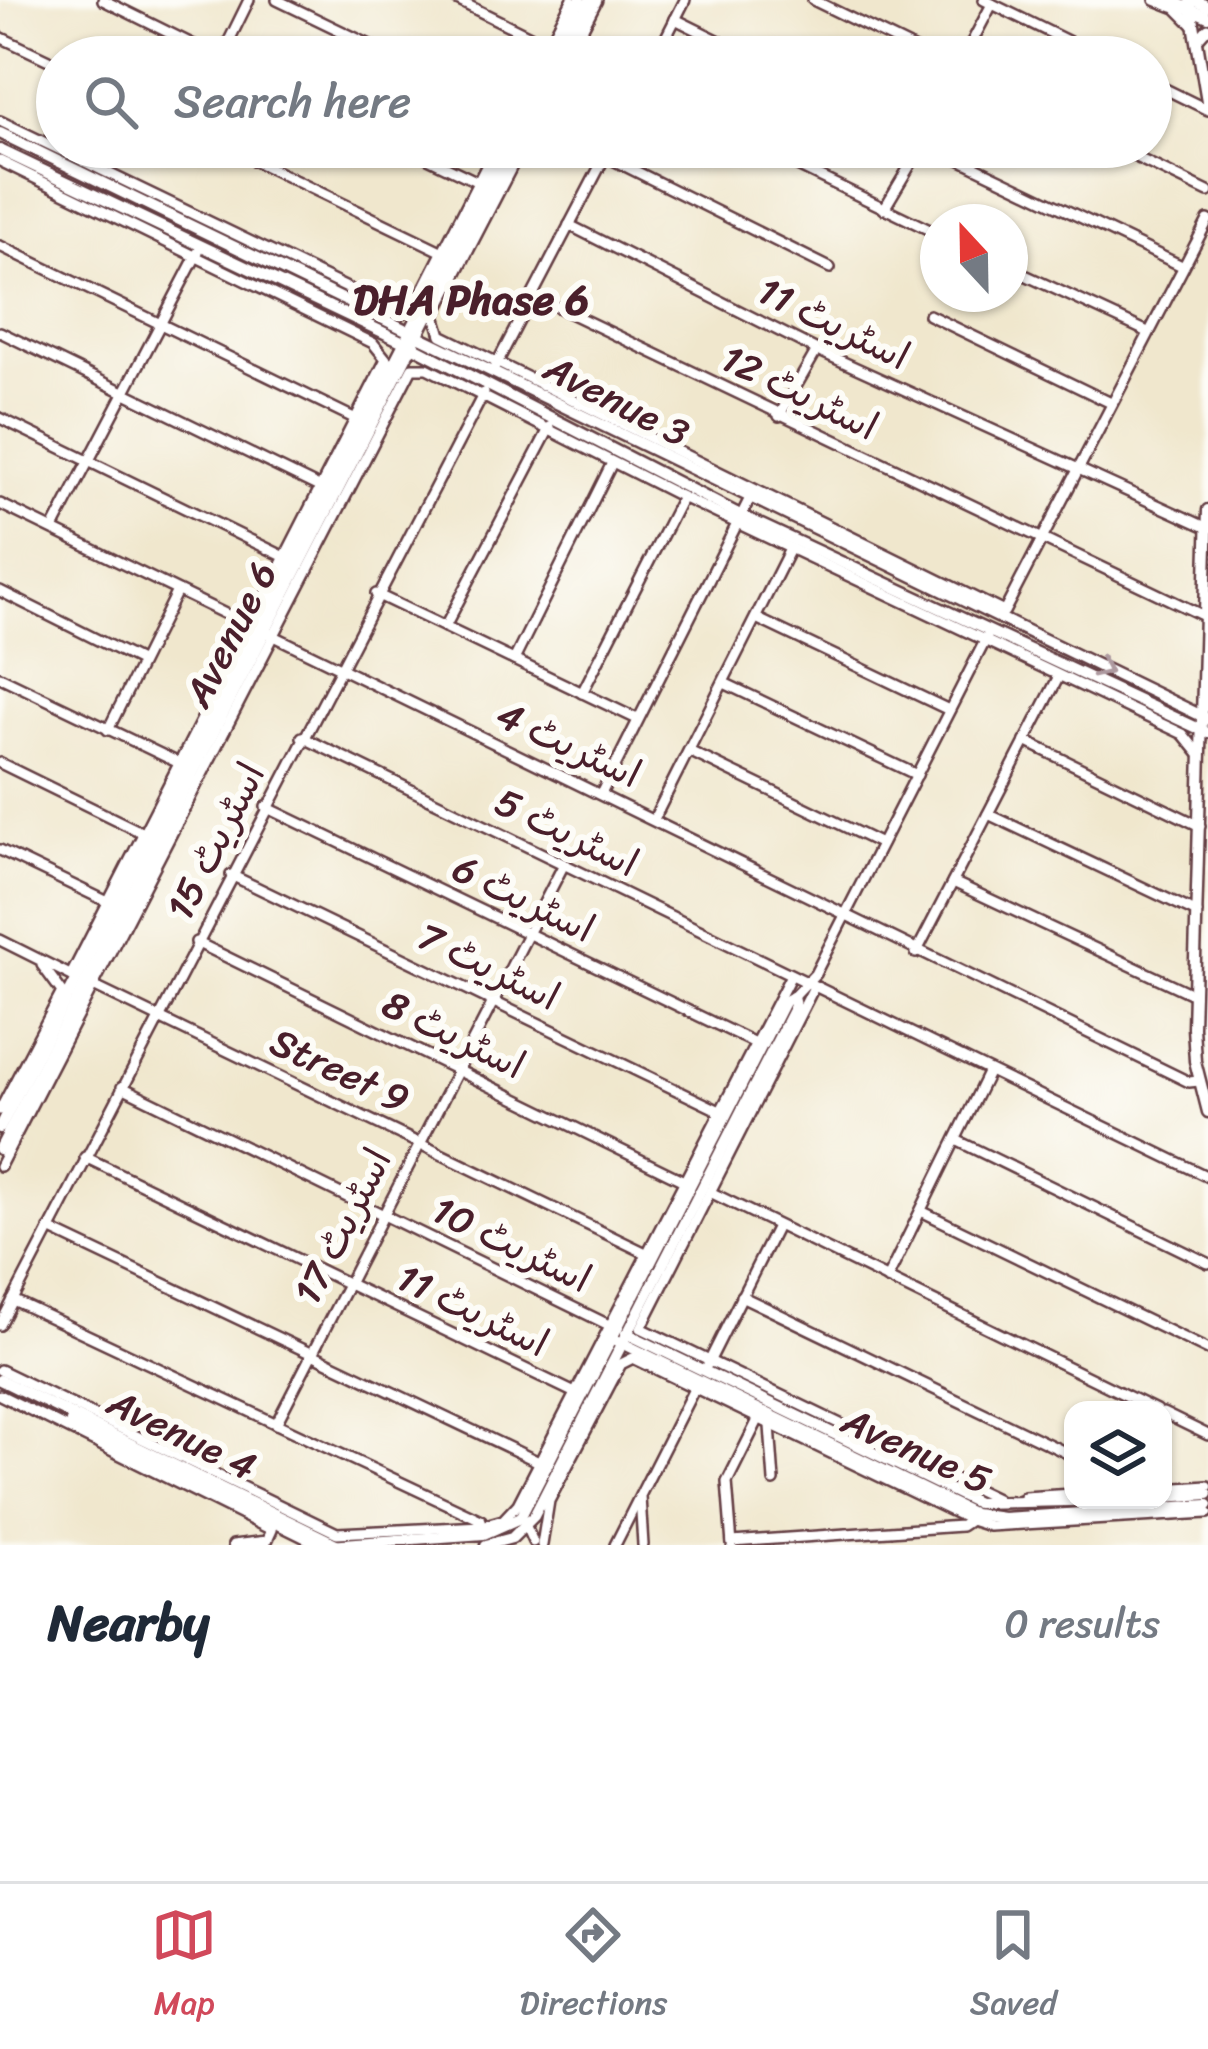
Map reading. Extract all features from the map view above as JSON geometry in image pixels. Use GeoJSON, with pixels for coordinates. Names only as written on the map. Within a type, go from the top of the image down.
{"type":"FeatureCollection","features":[{"type":"Feature","properties":{"kind":"main road"},"geometry":{"type":"LineString","coordinates":[[556,36],[576,0]]}},
{"type":"Feature","properties":{"kind":"main road"},"geometry":{"type":"LineString","coordinates":[[575,36],[593,0]]}},
{"type":"Feature","properties":{"kind":"main road"},"geometry":{"type":"LineString","coordinates":[[1171,2],[1200,6],[1208,108]]}},
{"type":"Feature","properties":{"kind":"main road","name":"Avenue 3"},"geometry":{"type":"LineString","coordinates":[[0,133],[36,151]]}},
{"type":"Feature","properties":{"kind":"main road","name":"Avenue 3"},"geometry":{"type":"LineString","coordinates":[[0,150],[198,251],[372,315]]}},
{"type":"Feature","properties":{"kind":"main road","name":"Avenue 3"},"geometry":{"type":"LineString","coordinates":[[72,168],[372,315],[485,391],[738,519],[1167,720],[1206,725]]}},
{"type":"Feature","properties":{"kind":"main road","name":"Avenue 6"},"geometry":{"type":"LineString","coordinates":[[431,299],[490,168]]}},
{"type":"Feature","properties":{"kind":"main road","name":"Avenue 6"},"geometry":{"type":"LineString","coordinates":[[0,1149],[260,630],[423,314],[506,168]]}},
{"type":"Feature","properties":{"kind":"main road"},"geometry":{"type":"LineString","coordinates":[[372,315],[404,320],[423,314],[432,334],[448,351]]}},
{"type":"Feature","properties":{"kind":"main road"},"geometry":{"type":"LineString","coordinates":[[372,315],[388,346],[393,373],[415,361],[441,363]]}},
{"type":"Feature","properties":{"kind":"main road","name":"Avenue 3"},"geometry":{"type":"LineString","coordinates":[[410,340],[495,367],[749,500],[1206,725]]}},
{"type":"Feature","properties":{"kind":"main road"},"geometry":{"type":"LineString","coordinates":[[1208,510],[1206,725],[1194,995],[1198,1081],[1208,1112]]}},
{"type":"Feature","properties":{"kind":"main road","name":"Avenue 6"},"geometry":{"type":"LineString","coordinates":[[0,1128],[81,980]]}},
{"type":"Feature","properties":{"kind":"main road"},"geometry":{"type":"LineString","coordinates":[[486,1545],[527,1535],[618,1333],[650,1255],[784,1003],[793,997],[795,1006],[713,1176],[639,1317],[618,1333],[538,1507],[527,1535]]}},
{"type":"Feature","properties":{"kind":"main road","name":"Avenue 5"},"geometry":{"type":"LineString","coordinates":[[618,1333],[648,1339],[977,1503],[1064,1501]]}},
{"type":"Feature","properties":{"kind":"main road","name":"Avenue 5"},"geometry":{"type":"LineString","coordinates":[[618,1333],[974,1514],[1003,1518],[1208,1509]]}},
{"type":"Feature","properties":{"kind":"main road","name":"Avenue 4"},"geometry":{"type":"LineString","coordinates":[[0,1388],[330,1545]]}},
{"type":"Feature","properties":{"kind":"main road"},"geometry":{"type":"LineString","coordinates":[[1172,1492],[1208,1490]]}},
{"type":"Feature","properties":{"kind":"main road"},"geometry":{"type":"LineString","coordinates":[[330,1545],[527,1535]]}},
{"type":"Feature","properties":{"kind":"street"},"geometry":{"type":"LineString","coordinates":[[104,0],[177,36]]}},
{"type":"Feature","properties":{"kind":"street"},"geometry":{"type":"LineString","coordinates":[[230,36],[250,0]]}},
{"type":"Feature","properties":{"kind":"street"},"geometry":{"type":"LineString","coordinates":[[277,0],[352,36]]}},
{"type":"Feature","properties":{"kind":"street"},"geometry":{"type":"LineString","coordinates":[[457,0],[518,36]]}},
{"type":"Feature","properties":{"kind":"street"},"geometry":{"type":"LineString","coordinates":[[666,36],[685,0]]}},
{"type":"Feature","properties":{"kind":"street"},"geometry":{"type":"LineString","coordinates":[[813,0],[887,36]]}},
{"type":"Feature","properties":{"kind":"street"},"geometry":{"type":"LineString","coordinates":[[1155,0],[1171,2],[1200,31]]}},
{"type":"Feature","properties":{"kind":"street"},"geometry":{"type":"LineString","coordinates":[[973,36],[988,2],[1057,36]]}},
{"type":"Feature","properties":{"kind":"street"},"geometry":{"type":"LineString","coordinates":[[675,19],[709,36]]}},
{"type":"Feature","properties":{"kind":"street"},"geometry":{"type":"LineString","coordinates":[[0,37],[36,54]]}},
{"type":"Feature","properties":{"kind":"street"},"geometry":{"type":"LineString","coordinates":[[1172,92],[1208,108]]}},
{"type":"Feature","properties":{"kind":"street"},"geometry":{"type":"LineString","coordinates":[[0,121],[36,140]]}},
{"type":"Feature","properties":{"kind":"street"},"geometry":{"type":"LineString","coordinates":[[0,161],[198,251],[379,346],[393,373]]}},
{"type":"Feature","properties":{"kind":"street"},"geometry":{"type":"LineString","coordinates":[[90,168],[372,315],[406,313],[431,299]]}},
{"type":"Feature","properties":{"kind":"street"},"geometry":{"type":"LineString","coordinates":[[269,168],[443,252]]}},
{"type":"Feature","properties":{"kind":"street"},"geometry":{"type":"LineString","coordinates":[[449,168],[478,182]]}},
{"type":"Feature","properties":{"kind":"street"},"geometry":{"type":"LineString","coordinates":[[487,168],[443,252],[431,299],[434,324],[441,335],[495,367],[1004,611],[1208,220]]}},
{"type":"Feature","properties":{"kind":"street"},"geometry":{"type":"LineString","coordinates":[[495,367],[599,168]]}},
{"type":"Feature","properties":{"kind":"street"},"geometry":{"type":"LineString","coordinates":[[638,168],[830,268]]}},
{"type":"Feature","properties":{"kind":"street"},"geometry":{"type":"LineString","coordinates":[[801,168],[920,226]]}},
{"type":"Feature","properties":{"kind":"street"},"geometry":{"type":"LineString","coordinates":[[884,209],[908,168]]}},
{"type":"Feature","properties":{"kind":"street"},"geometry":{"type":"LineString","coordinates":[[978,168],[1182,266]]}},
{"type":"Feature","properties":{"kind":"street"},"geometry":{"type":"LineString","coordinates":[[1158,168],[1208,192]]}},
{"type":"Feature","properties":{"kind":"street","name":"اسٹریٹ 11"},"geometry":{"type":"LineString","coordinates":[[569,225],[817,350],[1208,528]]}},
{"type":"Feature","properties":{"kind":"street"},"geometry":{"type":"LineString","coordinates":[[0,246],[356,419]]}},
{"type":"Feature","properties":{"kind":"street"},"geometry":{"type":"LineString","coordinates":[[53,530],[198,251]]}},
{"type":"Feature","properties":{"kind":"street"},"geometry":{"type":"LineString","coordinates":[[1028,276],[1148,332]]}},
{"type":"Feature","properties":{"kind":"street","name":"اسٹریٹ 12"},"geometry":{"type":"LineString","coordinates":[[534,296],[1206,617]]}},
{"type":"Feature","properties":{"kind":"street"},"geometry":{"type":"LineString","coordinates":[[929,314],[1111,403]]}},
{"type":"Feature","properties":{"kind":"street"},"geometry":{"type":"LineString","coordinates":[[0,332],[321,488]]}},
{"type":"Feature","properties":{"kind":"street"},"geometry":{"type":"LineString","coordinates":[[779,416],[817,350]]}},
{"type":"Feature","properties":{"kind":"street"},"geometry":{"type":"LineString","coordinates":[[0,1166],[81,980],[108,902],[142,833],[260,630],[285,556],[356,419],[393,373],[422,367],[485,391],[682,497],[987,638],[1058,678],[1167,720],[1202,758]]}},
{"type":"Feature","properties":{"kind":"street","name":"اسٹریٹ 15"},"geometry":{"type":"LineString","coordinates":[[0,1325],[485,391]]}},
{"type":"Feature","properties":{"kind":"street"},"geometry":{"type":"LineString","coordinates":[[0,418],[285,556]]}},
{"type":"Feature","properties":{"kind":"street"},"geometry":{"type":"LineString","coordinates":[[445,627],[550,428]]}},
{"type":"Feature","properties":{"kind":"street"},"geometry":{"type":"LineString","coordinates":[[514,660],[612,463]]}},
{"type":"Feature","properties":{"kind":"street"},"geometry":{"type":"LineString","coordinates":[[582,693],[682,497]]}},
{"type":"Feature","properties":{"kind":"street"},"geometry":{"type":"LineString","coordinates":[[602,792],[749,500]]}},
{"type":"Feature","properties":{"kind":"street","name":"اسٹریٹ 4"},"geometry":{"type":"LineString","coordinates":[[0,504],[176,593],[602,792],[916,952],[1189,1082],[1198,1081]]}},
{"type":"Feature","properties":{"kind":"street"},"geometry":{"type":"LineString","coordinates":[[655,818],[790,549]]}},
{"type":"Feature","properties":{"kind":"street"},"geometry":{"type":"LineString","coordinates":[[0,592],[140,662]]}},
{"type":"Feature","properties":{"kind":"street"},"geometry":{"type":"LineString","coordinates":[[108,730],[176,593]]}},
{"type":"Feature","properties":{"kind":"street"},"geometry":{"type":"LineString","coordinates":[[376,594],[638,719]]}},
{"type":"Feature","properties":{"kind":"street"},"geometry":{"type":"LineString","coordinates":[[756,618],[949,710]]}},
{"type":"Feature","properties":{"kind":"street"},"geometry":{"type":"LineString","coordinates":[[987,638],[713,1176],[710,1192],[639,1317],[648,1339],[982,1496],[1064,1494]]}},
{"type":"Feature","properties":{"kind":"street"},"geometry":{"type":"LineString","coordinates":[[0,677],[179,764]]}},
{"type":"Feature","properties":{"kind":"street"},"geometry":{"type":"LineString","coordinates":[[916,952],[1058,678]]}},
{"type":"Feature","properties":{"kind":"street"},"geometry":{"type":"LineString","coordinates":[[724,683],[917,776]]}},
{"type":"Feature","properties":{"kind":"street","name":"اسٹریٹ 5"},"geometry":{"type":"LineString","coordinates":[[302,736],[1208,1177]]}},
{"type":"Feature","properties":{"kind":"street"},"geometry":{"type":"LineString","coordinates":[[1025,741],[1200,826]]}},
{"type":"Feature","properties":{"kind":"street"},"geometry":{"type":"LineString","coordinates":[[689,751],[881,844]]}},
{"type":"Feature","properties":{"kind":"street"},"geometry":{"type":"LineString","coordinates":[[0,763],[142,833]]}},
{"type":"Feature","properties":{"kind":"street","name":"اسٹریٹ 6"},"geometry":{"type":"LineString","coordinates":[[266,807],[755,1043]]}},
{"type":"Feature","properties":{"kind":"street"},"geometry":{"type":"LineString","coordinates":[[988,814],[1197,913]]}},
{"type":"Feature","properties":{"kind":"street"},"geometry":{"type":"LineString","coordinates":[[0,850],[108,902]]}},
{"type":"Feature","properties":{"kind":"street","name":"اسٹریٹ 17"},"geometry":{"type":"LineString","coordinates":[[276,1424],[564,864]]}},
{"type":"Feature","properties":{"kind":"street","name":"اسٹریٹ 7"},"geometry":{"type":"LineString","coordinates":[[231,874],[720,1111]]}},
{"type":"Feature","properties":{"kind":"street"},"geometry":{"type":"LineString","coordinates":[[952,882],[1194,995]]}},
{"type":"Feature","properties":{"kind":"street","name":"Street 9"},"geometry":{"type":"LineString","coordinates":[[0,940],[650,1255]]}},
{"type":"Feature","properties":{"kind":"street","name":"اسٹریٹ 8"},"geometry":{"type":"LineString","coordinates":[[196,942],[684,1181]]}},
{"type":"Feature","properties":{"kind":"street"},"geometry":{"type":"LineString","coordinates":[[0,1110],[62,992],[60,982],[35,958]]}},
{"type":"Feature","properties":{"kind":"street"},"geometry":{"type":"LineString","coordinates":[[650,1255],[790,975]]}},
{"type":"Feature","properties":{"kind":"street"},"geometry":{"type":"LineString","coordinates":[[793,997],[810,985]]}},
{"type":"Feature","properties":{"kind":"street"},"geometry":{"type":"LineString","coordinates":[[887,1279],[989,1071]]}},
{"type":"Feature","properties":{"kind":"street","name":"اسٹریٹ 10"},"geometry":{"type":"LineString","coordinates":[[122,1087],[618,1333]]}},
{"type":"Feature","properties":{"kind":"street"},"geometry":{"type":"LineString","coordinates":[[956,1140],[1208,1263]]}},
{"type":"Feature","properties":{"kind":"street","name":"اسٹریٹ 11"},"geometry":{"type":"LineString","coordinates":[[86,1157],[575,1394]]}},
{"type":"Feature","properties":{"kind":"street"},"geometry":{"type":"LineString","coordinates":[[710,1192],[1137,1401]]}},
{"type":"Feature","properties":{"kind":"street"},"geometry":{"type":"LineString","coordinates":[[921,1211],[1208,1350]]}},
{"type":"Feature","properties":{"kind":"street"},"geometry":{"type":"LineString","coordinates":[[707,1364],[776,1226]]}},
{"type":"Feature","properties":{"kind":"street"},"geometry":{"type":"LineString","coordinates":[[49,1229],[539,1462]]}},
{"type":"Feature","properties":{"kind":"street"},"geometry":{"type":"LineString","coordinates":[[741,1296],[1064,1452]]}},
{"type":"Feature","properties":{"kind":"street"},"geometry":{"type":"LineString","coordinates":[[13,1300],[481,1520],[482,1526]]}},
{"type":"Feature","properties":{"kind":"street"},"geometry":{"type":"LineString","coordinates":[[0,1370],[337,1533],[482,1526],[513,1510],[575,1394],[618,1333]]}},
{"type":"Feature","properties":{"kind":"street"},"geometry":{"type":"LineString","coordinates":[[527,1535],[624,1360],[633,1358],[989,1526],[1208,1509]]}},
{"type":"Feature","properties":{"kind":"street"},"geometry":{"type":"LineString","coordinates":[[0,1388],[272,1530],[267,1541],[232,1545]]}},
{"type":"Feature","properties":{"kind":"street"},"geometry":{"type":"LineString","coordinates":[[615,1545],[694,1388]]}},
{"type":"Feature","properties":{"kind":"street"},"geometry":{"type":"LineString","coordinates":[[1172,1418],[1208,1435]]}},
{"type":"Feature","properties":{"kind":"street"},"geometry":{"type":"LineString","coordinates":[[758,1420],[728,1482],[732,1544],[961,1526],[970,1520]]}},
{"type":"Feature","properties":{"kind":"street"},"geometry":{"type":"LineString","coordinates":[[770,1426],[773,1481]]}},
{"type":"Feature","properties":{"kind":"street"},"geometry":{"type":"LineString","coordinates":[[640,1494],[644,1545]]}},
{"type":"Feature","properties":{"kind":"district","name":"DHA Phase 6"},"geometry":{"type":"Point","coordinates":[471,300]}}]}
